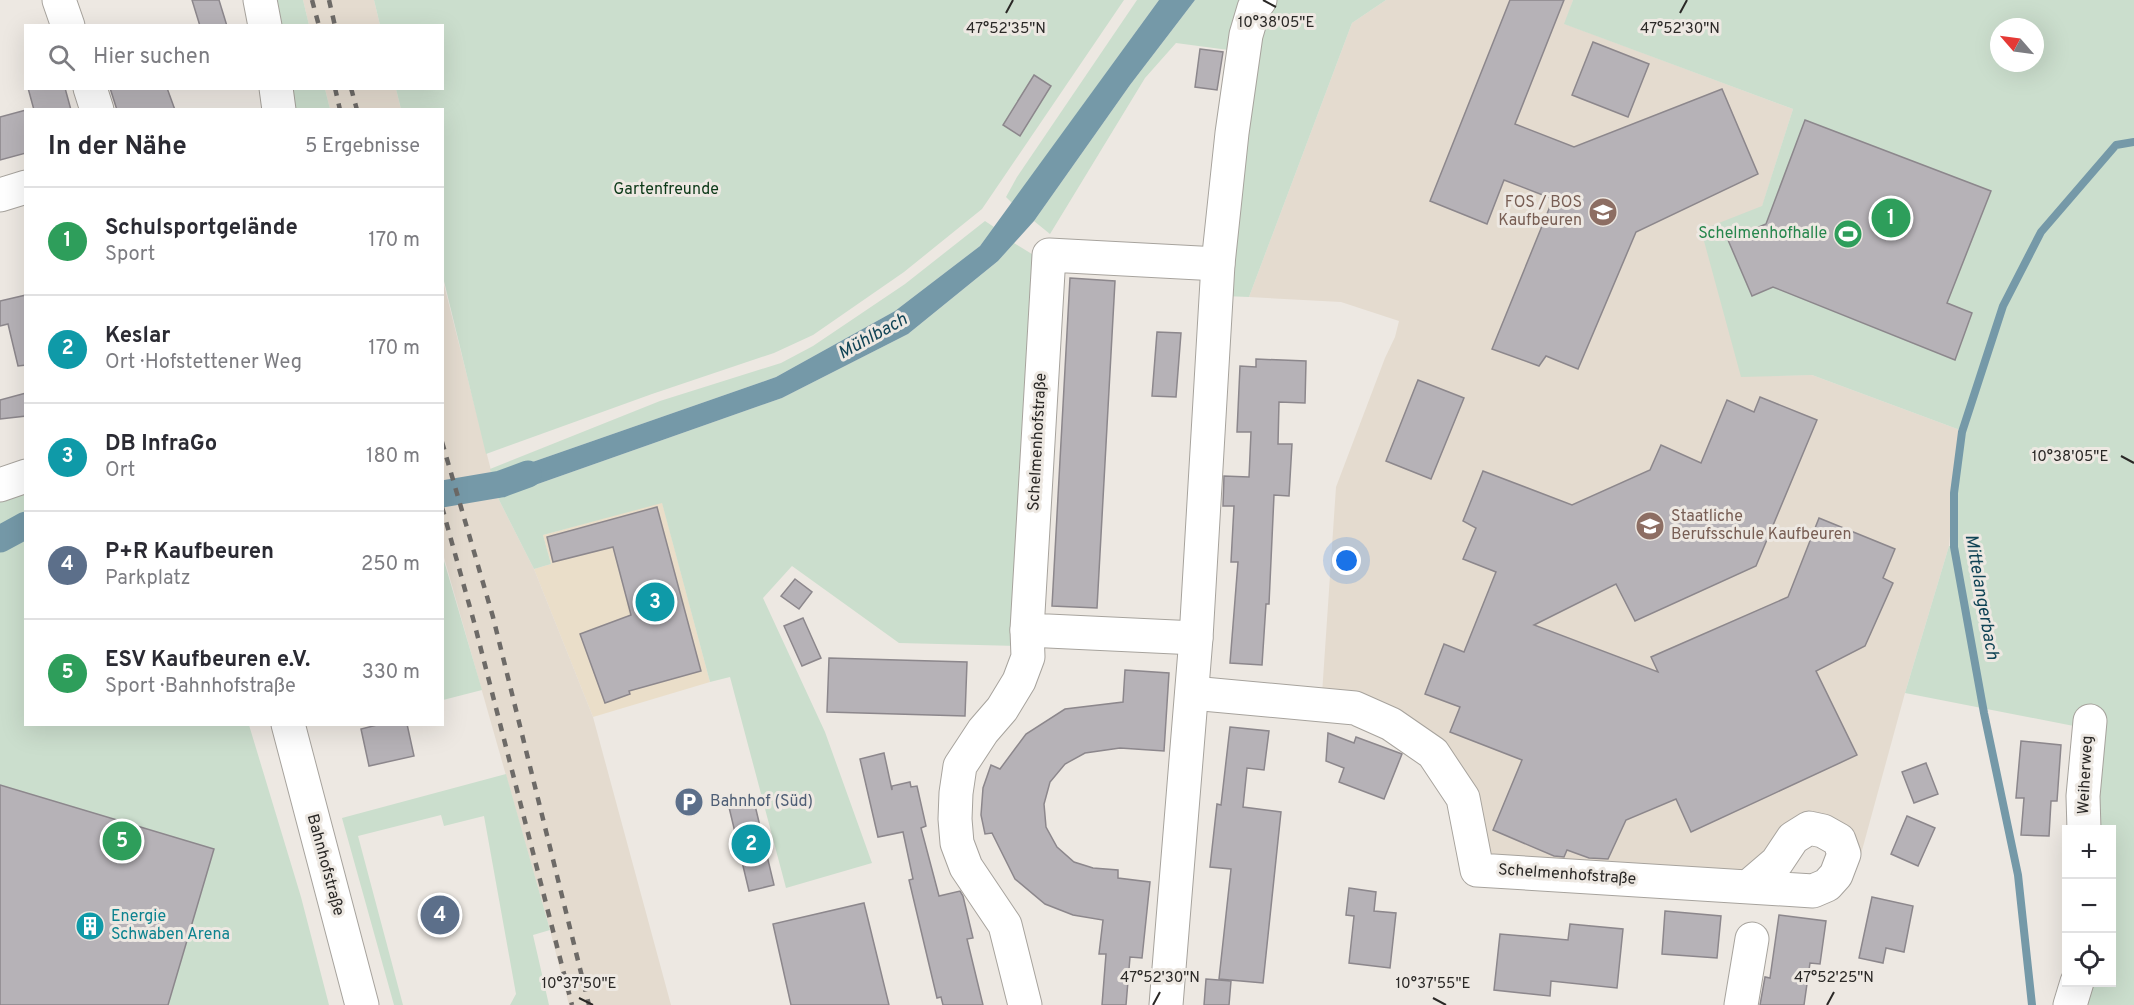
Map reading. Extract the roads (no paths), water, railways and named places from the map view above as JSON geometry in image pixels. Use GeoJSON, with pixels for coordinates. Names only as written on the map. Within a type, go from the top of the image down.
{"type":"FeatureCollection","features":[{"type":"Feature","properties":{"kind":"street"},"geometry":{"type":"LineString","coordinates":[[59,0],[67,24]]}},
{"type":"Feature","properties":{"kind":"street"},"geometry":{"type":"LineString","coordinates":[[260,0],[266,24]]}},
{"type":"Feature","properties":{"kind":"street"},"geometry":{"type":"LineString","coordinates":[[1166,1005],[1196,638],[1218,264],[1232,133],[1246,35],[1254,8],[1260,0]]}},
{"type":"Feature","properties":{"kind":"street"},"geometry":{"type":"LineString","coordinates":[[91,90],[96,108]]}},
{"type":"Feature","properties":{"kind":"street"},"geometry":{"type":"LineString","coordinates":[[276,90],[279,108]]}},
{"type":"Feature","properties":{"kind":"street"},"geometry":{"type":"LineString","coordinates":[[0,195],[24,188]]}},
{"type":"Feature","properties":{"kind":"street","name":"Schelmenhofstraße"},"geometry":{"type":"LineString","coordinates":[[1027,630],[1049,255],[1218,264]]}},
{"type":"Feature","properties":{"kind":"street"},"geometry":{"type":"LineString","coordinates":[[0,485],[24,477]]}},
{"type":"Feature","properties":{"kind":"street"},"geometry":{"type":"LineString","coordinates":[[1025,1005],[1005,925],[966,867],[957,843],[956,793],[960,766],[983,731],[1002,709],[1019,681],[1028,657],[1027,630],[1196,638]]}},
{"type":"Feature","properties":{"kind":"street","name":"Schelmenhofstraße"},"geometry":{"type":"LineString","coordinates":[[1192,693],[1355,708],[1391,723],[1433,753],[1463,798],[1477,870],[1749,886]]}},
{"type":"Feature","properties":{"kind":"street","name":"Weiherweg"},"geometry":{"type":"LineString","coordinates":[[2084,825],[2083,795],[2090,721]]}},
{"type":"Feature","properties":{"kind":"street","name":"Bahnhofstraße"},"geometry":{"type":"LineString","coordinates":[[289,726],[362,1005]]}},
{"type":"Feature","properties":{"kind":"street"},"geometry":{"type":"LineString","coordinates":[[1741,1005],[1752,939]]}},
{"type":"Feature","properties":{"kind":"street"},"geometry":{"type":"LineString","coordinates":[[2070,1005],[2075,987]]}},
{"type":"Feature","properties":{"kind":"water"},"geometry":{"type":"Polygon","coordinates":[[[1159,0],[1195,0],[1130,85],[1034,221],[998,261],[908,334],[782,398],[498,498],[492,476],[776,377],[895,311],[980,246],[1159,0]]]}},
{"type":"Feature","properties":{"kind":"waterway","name":"Mittelangerbach"},"geometry":{"type":"LineString","coordinates":[[2032,1005],[2018,875],[1984,713],[1954,547],[1954,493],[1962,432],[2003,306],[2041,232],[2116,145],[2134,142]]}},
{"type":"Feature","properties":{"kind":"waterway","name":"Mühlbach"},"geometry":{"type":"LineString","coordinates":[[444,494],[501,484],[528,474]]}},
{"type":"Feature","properties":{"kind":"waterway","name":"Mühlbach"},"geometry":{"type":"LineString","coordinates":[[0,539],[24,526]]}},
{"type":"Feature","properties":{"kind":"railway"},"geometry":{"type":"LineString","coordinates":[[312,0],[318,24]]}},
{"type":"Feature","properties":{"kind":"railway"},"geometry":{"type":"LineString","coordinates":[[329,0],[335,24]]}},
{"type":"Feature","properties":{"kind":"railway"},"geometry":{"type":"LineString","coordinates":[[335,90],[340,108]]}},
{"type":"Feature","properties":{"kind":"railway"},"geometry":{"type":"LineString","coordinates":[[352,90],[356,108]]}},
{"type":"Feature","properties":{"kind":"railway"},"geometry":{"type":"LineString","coordinates":[[444,449],[493,617],[589,1005]]}},
{"type":"Feature","properties":{"kind":"railway"},"geometry":{"type":"LineString","coordinates":[[444,514],[474,622],[572,1005]]}},
{"type":"Feature","properties":{"kind":"place","name":"FOS / BOS Kaufbeuren"},"geometry":{"type":"Point","coordinates":[1603,212]}},
{"type":"Feature","properties":{"kind":"place","name":"Schulsportgelände"},"geometry":{"type":"Point","coordinates":[1891,218]}},
{"type":"Feature","properties":{"kind":"place","name":"Schelmenhofhalle"},"geometry":{"type":"Point","coordinates":[1848,234]}},
{"type":"Feature","properties":{"kind":"place","name":"Staatliche Berufsschule Kaufbeuren"},"geometry":{"type":"Point","coordinates":[1650,526]}},
{"type":"Feature","properties":{"kind":"place","name":"DB InfraGo"},"geometry":{"type":"Point","coordinates":[655,602]}},
{"type":"Feature","properties":{"kind":"place","name":"Bahnhof (Süd)"},"geometry":{"type":"Point","coordinates":[689,802]}},
{"type":"Feature","properties":{"kind":"place","name":"ESV Kaufbeuren e.V."},"geometry":{"type":"Point","coordinates":[122,841]}},
{"type":"Feature","properties":{"kind":"place","name":"Keslar"},"geometry":{"type":"Point","coordinates":[751,844]}},
{"type":"Feature","properties":{"kind":"place","name":"P+R Kaufbeuren"},"geometry":{"type":"Point","coordinates":[440,915]}},
{"type":"Feature","properties":{"kind":"place","name":"Energie Schwaben Arena"},"geometry":{"type":"Point","coordinates":[90,926]}},
{"type":"Feature","properties":{"kind":"park label","name":"Gartenfreunde"},"geometry":{"type":"Point","coordinates":[666,190]}}]}
